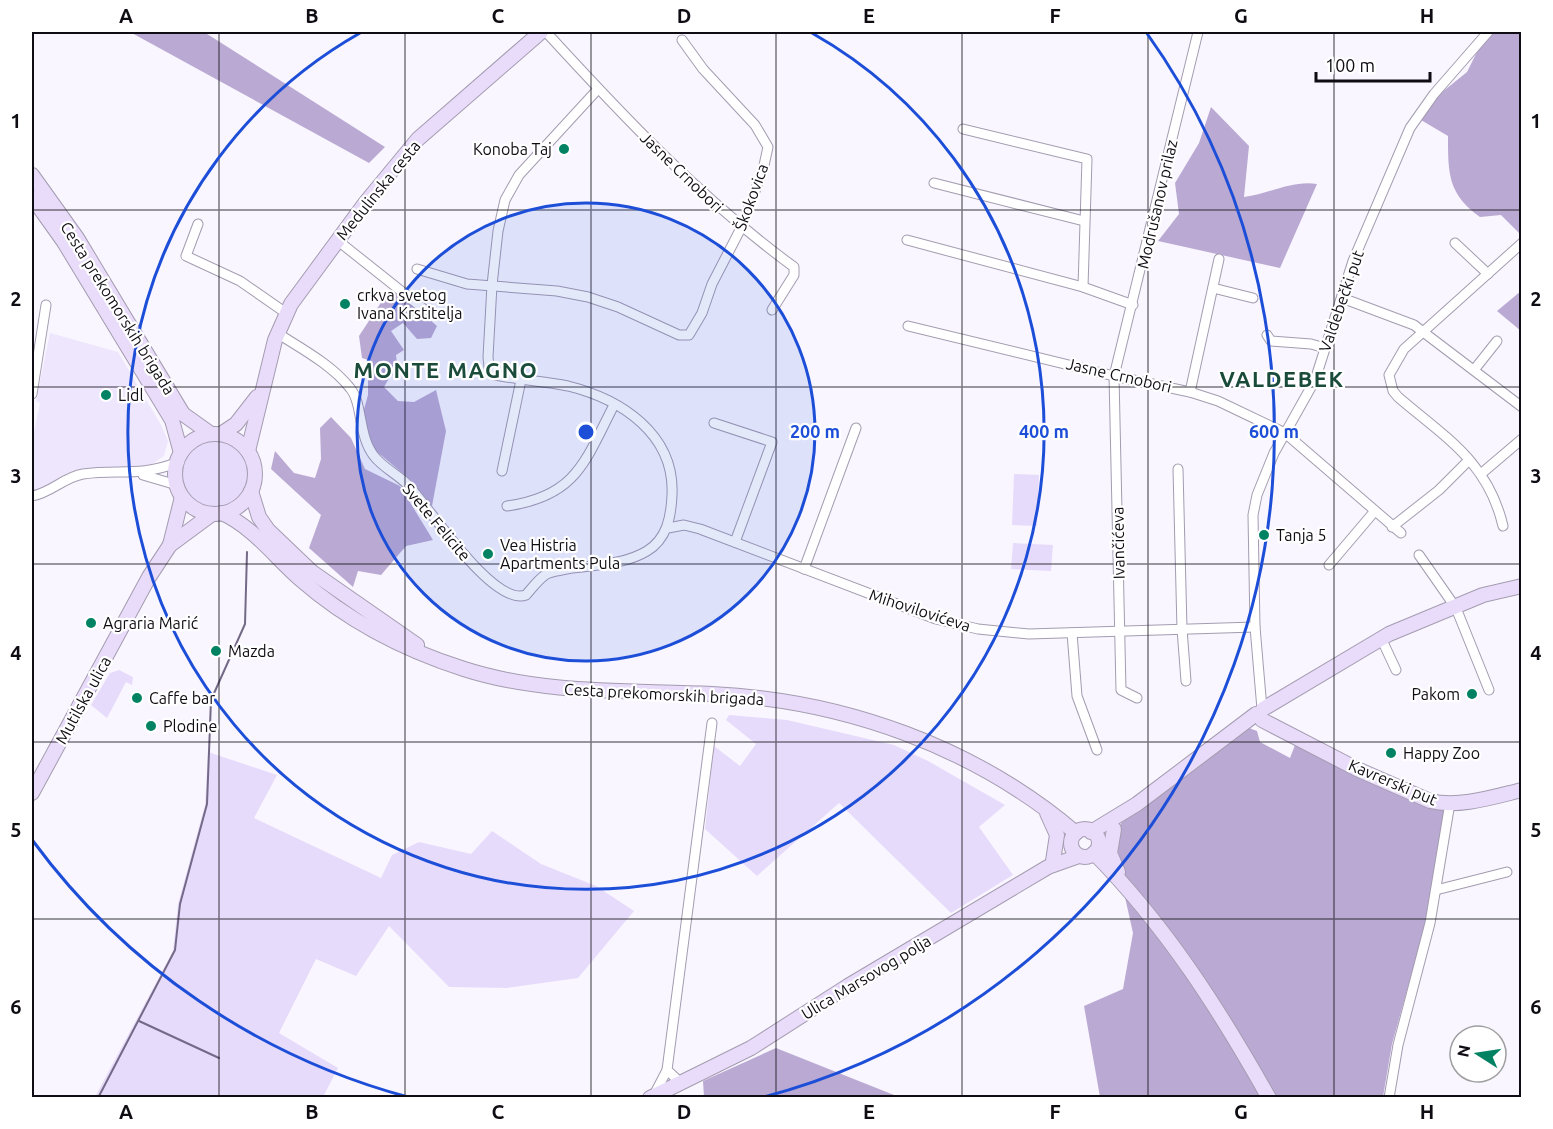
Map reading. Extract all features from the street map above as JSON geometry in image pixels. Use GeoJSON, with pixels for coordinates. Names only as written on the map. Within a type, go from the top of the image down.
{"type":"FeatureCollection","features":[{"type":"Feature","properties":{"kind":"main road","name":"Medulinska cesta"},"geometry":{"type":"LineString","coordinates":[[248,451],[277,333],[286,313],[337,240],[418,139],[544,32]]}},
{"type":"Feature","properties":{"kind":"main road","name":"Cesta prekomorskih brigada"},"geometry":{"type":"LineString","coordinates":[[32,175],[77,238],[183,414],[216,434]]}},
{"type":"Feature","properties":{"kind":"main road","name":"Cesta prekomorskih brigada"},"geometry":{"type":"LineString","coordinates":[[32,197],[64,242],[172,420],[178,458]]}},
{"type":"Feature","properties":{"kind":"main road"},"geometry":{"type":"LineString","coordinates":[[216,434],[246,413],[265,385]]}},
{"type":"Feature","properties":{"kind":"main road"},"geometry":{"type":"LineString","coordinates":[[216,434],[231,437],[248,451],[253,464],[254,478],[251,491],[234,509],[217,513],[195,508],[179,491],[178,458],[199,437],[216,434]]}},
{"type":"Feature","properties":{"kind":"main road","name":"Mutilska ulica"},"geometry":{"type":"LineString","coordinates":[[170,545],[179,491]]}},
{"type":"Feature","properties":{"kind":"main road","name":"Cesta prekomorskih brigada"},"geometry":{"type":"LineString","coordinates":[[251,491],[259,517],[268,530],[312,572],[438,661]]}},
{"type":"Feature","properties":{"kind":"main road","name":"Cesta prekomorskih brigada"},"geometry":{"type":"LineString","coordinates":[[217,513],[251,530],[299,578],[338,608],[389,639],[438,661],[526,684],[573,690],[750,697],[836,712],[894,729],[970,762],[1043,807],[1075,845]]}},
{"type":"Feature","properties":{"kind":"main road","name":"Mutilska ulica"},"geometry":{"type":"LineString","coordinates":[[32,793],[148,577],[170,545],[217,513]]}},
{"type":"Feature","properties":{"kind":"main road"},"geometry":{"type":"LineString","coordinates":[[1269,1098],[1222,1015],[1187,963],[1123,882],[1095,842],[1084,830],[1075,845],[1087,857],[1095,842],[1137,804],[1262,714],[1380,638],[1483,595],[1521,586]]}},
{"type":"Feature","properties":{"kind":"main road","name":"Kavrerski put"},"geometry":{"type":"LineString","coordinates":[[1262,714],[1357,769],[1430,801],[1450,803],[1486,799],[1521,790]]}},
{"type":"Feature","properties":{"kind":"main road"},"geometry":{"type":"LineString","coordinates":[[1095,842],[1114,829],[1137,804]]}},
{"type":"Feature","properties":{"kind":"main road"},"geometry":{"type":"LineString","coordinates":[[1043,807],[1054,823],[1057,835],[1051,864]]}},
{"type":"Feature","properties":{"kind":"main road"},"geometry":{"type":"LineString","coordinates":[[1114,829],[1110,853],[1123,882]]}},
{"type":"Feature","properties":{"kind":"main road","name":"Ulica Marsovog polja"},"geometry":{"type":"LineString","coordinates":[[652,1097],[751,1048],[848,986],[1051,864],[1075,845]]}},
{"type":"Feature","properties":{"kind":"street","name":"Jasne Crnobori"},"geometry":{"type":"LineString","coordinates":[[544,32],[649,142],[741,228],[794,267],[794,275],[772,310]]}},
{"type":"Feature","properties":{"kind":"street","name":"Modrušanov prilaz"},"geometry":{"type":"LineString","coordinates":[[1114,376],[1198,32]]}},
{"type":"Feature","properties":{"kind":"street","name":"Valdebečki put"},"geometry":{"type":"LineString","coordinates":[[1262,714],[1256,627],[1253,515],[1264,477],[1285,433],[1315,380],[1353,261],[1410,128],[1433,94],[1488,32]]}},
{"type":"Feature","properties":{"kind":"street","name":"Škokovica"},"geometry":{"type":"LineString","coordinates":[[492,285],[588,297],[686,336],[689,335],[702,313],[712,284],[741,228],[763,170],[768,147],[754,125],[703,69],[682,40]]}},
{"type":"Feature","properties":{"kind":"street"},"geometry":{"type":"LineString","coordinates":[[598,89],[519,175],[506,200],[498,231],[488,334],[488,357],[492,373],[569,387],[614,405],[652,433],[666,453],[672,487],[668,528]]}},
{"type":"Feature","properties":{"kind":"street"},"geometry":{"type":"LineString","coordinates":[[963,129],[1087,159],[1083,286]]}},
{"type":"Feature","properties":{"kind":"street"},"geometry":{"type":"LineString","coordinates":[[934,183],[1084,221]]}},
{"type":"Feature","properties":{"kind":"street"},"geometry":{"type":"LineString","coordinates":[[198,224],[186,256],[240,281],[286,313]]}},
{"type":"Feature","properties":{"kind":"street"},"geometry":{"type":"LineString","coordinates":[[337,240],[425,310]]}},
{"type":"Feature","properties":{"kind":"street"},"geometry":{"type":"LineString","coordinates":[[907,240],[1083,286],[1133,305]]}},
{"type":"Feature","properties":{"kind":"street"},"geometry":{"type":"LineString","coordinates":[[1455,243],[1488,273]]}},
{"type":"Feature","properties":{"kind":"street"},"geometry":{"type":"LineString","coordinates":[[1503,526],[1494,495],[1482,473],[1398,397],[1390,383],[1389,375],[1404,349],[1521,243]]}},
{"type":"Feature","properties":{"kind":"street","name":"Jasne Crnobori"},"geometry":{"type":"LineString","coordinates":[[1190,392],[1219,260]]}},
{"type":"Feature","properties":{"kind":"street"},"geometry":{"type":"LineString","coordinates":[[417,269],[459,282],[492,285]]}},
{"type":"Feature","properties":{"kind":"street"},"geometry":{"type":"LineString","coordinates":[[1213,288],[1253,298]]}},
{"type":"Feature","properties":{"kind":"street"},"geometry":{"type":"LineString","coordinates":[[1342,298],[1404,320],[1424,331],[1521,407]]}},
{"type":"Feature","properties":{"kind":"street"},"geometry":{"type":"LineString","coordinates":[[32,394],[46,305]]}},
{"type":"Feature","properties":{"kind":"street","name":"Jasne Crnobori"},"geometry":{"type":"LineString","coordinates":[[908,326],[1190,392],[1225,404],[1285,433],[1374,513],[1401,534]]}},
{"type":"Feature","properties":{"kind":"street","name":"Svete Felicite"},"geometry":{"type":"LineString","coordinates":[[277,333],[338,374],[353,390],[363,437],[375,457],[409,486],[474,568],[520,596],[526,595],[550,572],[615,562],[647,551],[659,541],[668,528]]}},
{"type":"Feature","properties":{"kind":"street"},"geometry":{"type":"LineString","coordinates":[[1267,335],[1271,341],[1311,344],[1325,348]]}},
{"type":"Feature","properties":{"kind":"street"},"geometry":{"type":"LineString","coordinates":[[1474,370],[1497,341]]}},
{"type":"Feature","properties":{"kind":"street","name":"Ivančićeva"},"geometry":{"type":"LineString","coordinates":[[1114,376],[1121,690],[1137,698]]}},
{"type":"Feature","properties":{"kind":"street"},"geometry":{"type":"LineString","coordinates":[[502,471],[521,380]]}},
{"type":"Feature","properties":{"kind":"street"},"geometry":{"type":"LineString","coordinates":[[507,506],[531,503],[552,495],[575,476],[614,405]]}},
{"type":"Feature","properties":{"kind":"street"},"geometry":{"type":"LineString","coordinates":[[714,423],[772,442],[735,542]]}},
{"type":"Feature","properties":{"kind":"street"},"geometry":{"type":"LineString","coordinates":[[804,569],[856,428]]}},
{"type":"Feature","properties":{"kind":"street"},"geometry":{"type":"LineString","coordinates":[[1482,473],[1521,439]]}},
{"type":"Feature","properties":{"kind":"street"},"geometry":{"type":"LineString","coordinates":[[32,496],[83,474],[137,474],[178,458]]}},
{"type":"Feature","properties":{"kind":"street"},"geometry":{"type":"LineString","coordinates":[[1392,527],[1439,490],[1469,460]]}},
{"type":"Feature","properties":{"kind":"street"},"geometry":{"type":"LineString","coordinates":[[1178,469],[1182,629],[1186,681]]}},
{"type":"Feature","properties":{"kind":"street"},"geometry":{"type":"LineString","coordinates":[[137,474],[179,491]]}},
{"type":"Feature","properties":{"kind":"street"},"geometry":{"type":"LineString","coordinates":[[1329,565],[1374,513]]}},
{"type":"Feature","properties":{"kind":"street","name":"Mihovilovićeva"},"geometry":{"type":"LineString","coordinates":[[668,528],[684,525],[956,624],[1029,634],[1256,627]]}},
{"type":"Feature","properties":{"kind":"street"},"geometry":{"type":"LineString","coordinates":[[1419,555],[1456,608],[1489,690]]}},
{"type":"Feature","properties":{"kind":"street"},"geometry":{"type":"LineString","coordinates":[[1072,633],[1077,696],[1097,750]]}},
{"type":"Feature","properties":{"kind":"street"},"geometry":{"type":"LineString","coordinates":[[1380,638],[1396,670]]}},
{"type":"Feature","properties":{"kind":"street","name":"Ulica Marsovog polja"},"geometry":{"type":"LineString","coordinates":[[652,1097],[667,1070],[712,723]]}},
{"type":"Feature","properties":{"kind":"street"},"geometry":{"type":"LineString","coordinates":[[1389,1098],[1398,1045],[1424,950],[1450,803]]}},
{"type":"Feature","properties":{"kind":"street"},"geometry":{"type":"LineString","coordinates":[[1436,890],[1507,872]]}},
{"type":"Feature","properties":{"kind":"street"},"geometry":{"type":"LineString","coordinates":[[667,1070],[681,1083]]}},
{"type":"Feature","properties":{"kind":"shaded area"},"geometry":{"type":"Polygon","coordinates":[[[130,32],[204,32],[385,147],[369,163],[130,32]]]}},
{"type":"Feature","properties":{"kind":"shaded area"},"geometry":{"type":"Polygon","coordinates":[[[1491,32],[1521,32],[1521,235],[1501,215],[1480,217],[1462,200],[1452,182],[1448,161],[1448,136],[1421,120],[1441,93],[1467,72],[1482,42],[1491,32]]]}},
{"type":"Feature","properties":{"kind":"shaded area"},"geometry":{"type":"Polygon","coordinates":[[[1211,107],[1249,146],[1244,197],[1299,184],[1317,184],[1280,268],[1158,241],[1179,214],[1175,183],[1199,143],[1211,107]]]}},
{"type":"Feature","properties":{"kind":"shaded area"},"geometry":{"type":"Polygon","coordinates":[[[395,290],[437,326],[431,338],[417,339],[403,323],[391,331],[404,350],[396,355],[398,373],[391,375],[384,387],[398,401],[414,402],[436,390],[446,431],[432,506],[412,481],[376,451],[364,432],[363,413],[368,395],[368,360],[362,358],[359,336],[382,301],[395,290]]]}},
{"type":"Feature","properties":{"kind":"shaded area"},"geometry":{"type":"Polygon","coordinates":[[[1521,291],[1521,331],[1497,311],[1521,291]]]}},
{"type":"Feature","properties":{"kind":"shaded area"},"geometry":{"type":"Polygon","coordinates":[[[50,333],[118,352],[168,441],[164,456],[152,464],[152,472],[83,473],[32,495],[32,442],[40,403],[36,401],[50,333]]]}},
{"type":"Feature","properties":{"kind":"shaded area"},"geometry":{"type":"Polygon","coordinates":[[[331,417],[351,438],[365,469],[400,486],[433,540],[406,546],[381,575],[358,571],[353,587],[309,548],[321,515],[271,469],[275,451],[294,473],[315,478],[321,459],[320,428],[331,417]]]}},
{"type":"Feature","properties":{"kind":"shaded area"},"geometry":{"type":"Polygon","coordinates":[[[215,441],[228,443],[238,451],[246,461],[248,474],[246,487],[238,497],[228,505],[215,507],[202,505],[192,497],[184,487],[182,474],[184,461],[192,451],[202,443],[215,441]]]}},
{"type":"Feature","properties":{"kind":"shaded area"},"geometry":{"type":"Polygon","coordinates":[[[1014,474],[1039,475],[1037,526],[1012,525],[1014,474]]]}},
{"type":"Feature","properties":{"kind":"shaded area"},"geometry":{"type":"Polygon","coordinates":[[[1013,543],[1053,545],[1051,571],[1011,569],[1013,543]]]}},
{"type":"Feature","properties":{"kind":"shaded area"},"geometry":{"type":"Polygon","coordinates":[[[119,670],[133,677],[132,685],[126,682],[107,718],[91,705],[110,673],[119,670]]]}},
{"type":"Feature","properties":{"kind":"shaded area"},"geometry":{"type":"Polygon","coordinates":[[[729,715],[787,720],[894,745],[928,761],[1005,805],[979,827],[1013,875],[951,913],[839,803],[757,876],[705,829],[714,746],[740,766],[756,744],[726,720],[729,715]]]}},
{"type":"Feature","properties":{"kind":"shaded area"},"geometry":{"type":"Polygon","coordinates":[[[1249,728],[1257,731],[1260,742],[1290,758],[1295,745],[1446,811],[1424,929],[1392,1044],[1383,1097],[1100,1097],[1084,1006],[1123,989],[1133,933],[1116,857],[1121,823],[1249,728]]]}},
{"type":"Feature","properties":{"kind":"shaded area"},"geometry":{"type":"Polygon","coordinates":[[[208,752],[277,775],[254,818],[381,878],[392,855],[419,842],[471,854],[492,831],[541,864],[596,886],[634,911],[578,978],[507,988],[449,987],[389,926],[356,976],[316,959],[279,1033],[338,1068],[323,1097],[95,1097],[173,951],[178,904],[205,805],[208,752]]]}},
{"type":"Feature","properties":{"kind":"shaded area"},"geometry":{"type":"Polygon","coordinates":[[[776,1048],[899,1097],[704,1097],[703,1081],[776,1048]]]}},
{"type":"Feature","properties":{"kind":"waterway"},"geometry":{"type":"LineString","coordinates":[[98,1098],[175,950],[180,904],[207,804],[211,700],[245,624],[247,552]]}},
{"type":"Feature","properties":{"kind":"waterway"},"geometry":{"type":"LineString","coordinates":[[139,1021],[219,1058]]}},
{"type":"Feature","properties":{"kind":"place","name":"Konoba Taj"},"geometry":{"type":"Point","coordinates":[564,149]}},
{"type":"Feature","properties":{"kind":"place","name":"crkva svetog Ivana Krstitelja"},"geometry":{"type":"Point","coordinates":[345,304]}},
{"type":"Feature","properties":{"kind":"place","name":"Lidl"},"geometry":{"type":"Point","coordinates":[106,395]}},
{"type":"Feature","properties":{"kind":"place","name":"Tanja 5"},"geometry":{"type":"Point","coordinates":[1264,535]}},
{"type":"Feature","properties":{"kind":"place","name":"Vea Histria Apartments Pula"},"geometry":{"type":"Point","coordinates":[488,554]}},
{"type":"Feature","properties":{"kind":"place","name":"Agraria Marić"},"geometry":{"type":"Point","coordinates":[91,623]}},
{"type":"Feature","properties":{"kind":"place","name":"Mazda"},"geometry":{"type":"Point","coordinates":[216,651]}},
{"type":"Feature","properties":{"kind":"place","name":"Pakom"},"geometry":{"type":"Point","coordinates":[1472,694]}},
{"type":"Feature","properties":{"kind":"place","name":"Caffe bar"},"geometry":{"type":"Point","coordinates":[137,698]}},
{"type":"Feature","properties":{"kind":"place","name":"Plodine"},"geometry":{"type":"Point","coordinates":[151,726]}},
{"type":"Feature","properties":{"kind":"place","name":"Happy Zoo"},"geometry":{"type":"Point","coordinates":[1391,753]}},
{"type":"Feature","properties":{"kind":"district","name":"MONTE MAGNO"},"geometry":{"type":"Point","coordinates":[446,369]}},
{"type":"Feature","properties":{"kind":"district","name":"VALDEBEK"},"geometry":{"type":"Point","coordinates":[1282,378]}}]}
